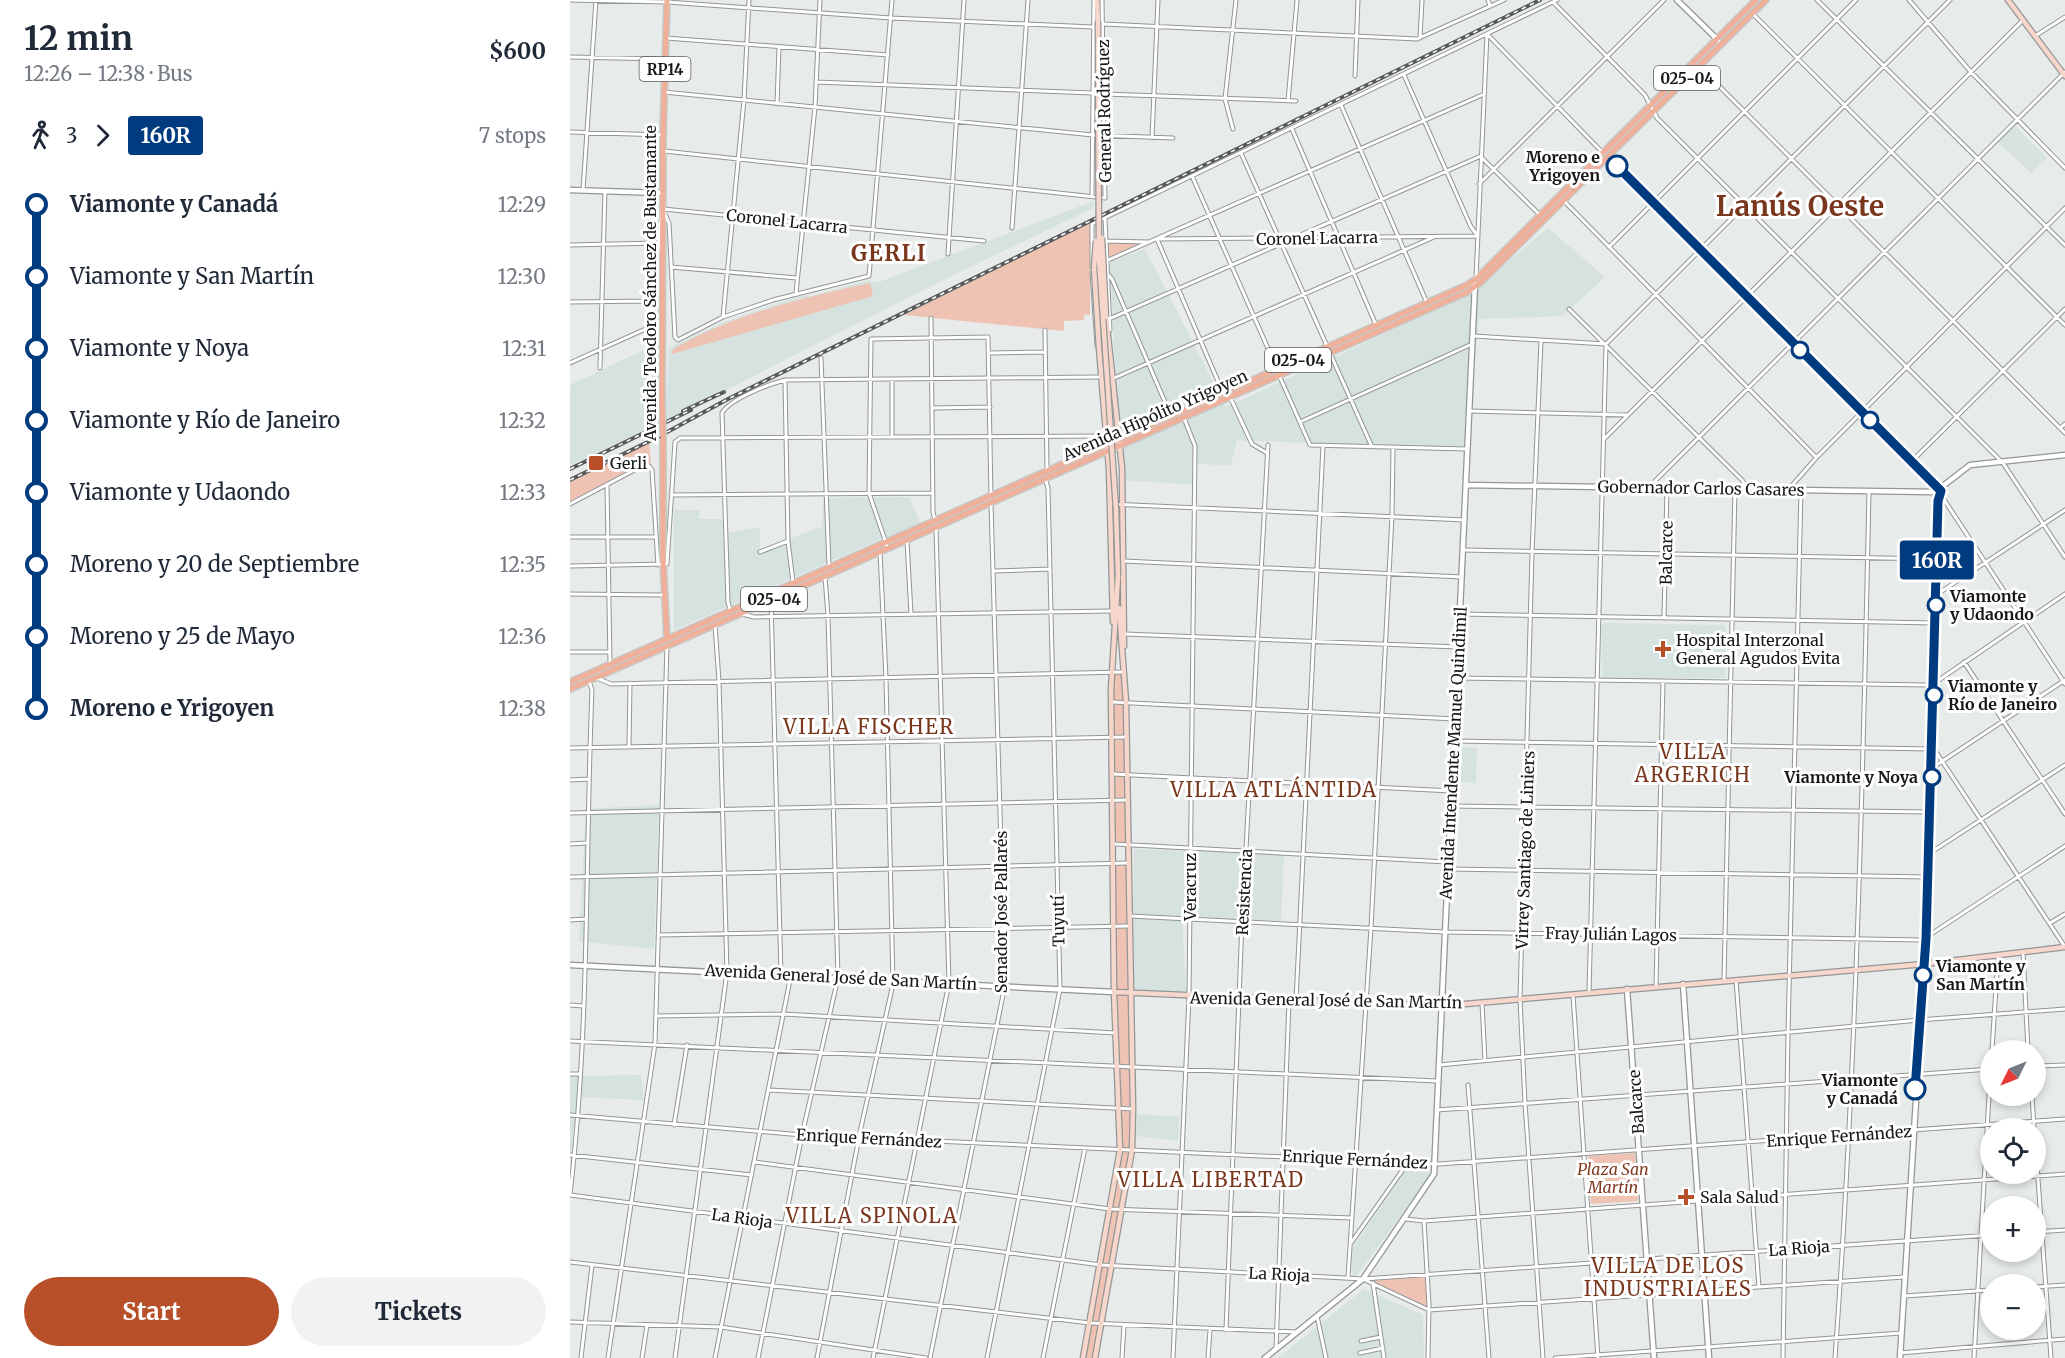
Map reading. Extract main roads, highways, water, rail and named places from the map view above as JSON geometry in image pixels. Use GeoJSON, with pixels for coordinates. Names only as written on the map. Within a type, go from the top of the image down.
{"type":"FeatureCollection","features":[{"type":"Feature","properties":{"kind":"main road"},"geometry":{"type":"LineString","coordinates":[[1083,1358],[1120,1150],[1114,992],[1112,702],[1118,576],[1116,509],[1100,276],[1101,22],[1098,0]]}},
{"type":"Feature","properties":{"kind":"main road","name":"Avenida Hipólito Yrigoyen"},"geometry":{"type":"LineString","coordinates":[[570,682],[1223,393],[1278,372],[1475,287],[1562,200],[1651,104],[1756,0]]}},
{"type":"Feature","properties":{"kind":"main road","name":"Avenida Hipólito Yrigoyen"},"geometry":{"type":"LineString","coordinates":[[1328,350],[1476,279],[1539,214],[1652,111],[1766,0]]}},
{"type":"Feature","properties":{"kind":"main road"},"geometry":{"type":"LineString","coordinates":[[2008,0],[2064,74]]}},
{"type":"Feature","properties":{"kind":"main road","name":"Avenida Teodoro Sánchez de Bustamante"},"geometry":{"type":"LineString","coordinates":[[667,1],[662,193],[661,565],[667,639]]}},
{"type":"Feature","properties":{"kind":"main road"},"geometry":{"type":"LineString","coordinates":[[1102,218],[1110,368],[1120,446],[1123,505],[1124,656]]}},
{"type":"Feature","properties":{"kind":"main road"},"geometry":{"type":"LineString","coordinates":[[1102,218],[1094,268],[1110,504],[1114,639]]}},
{"type":"Feature","properties":{"kind":"main road","name":"Avenida Hipólito Yrigoyen"},"geometry":{"type":"LineString","coordinates":[[570,689],[1184,418],[1278,372]]}},
{"type":"Feature","properties":{"kind":"main road"},"geometry":{"type":"LineString","coordinates":[[1095,1358],[1132,1150],[1134,1068],[1130,994],[1126,702],[1118,590]]}},
{"type":"Feature","properties":{"kind":"main road","name":"Avenida General José de San Martín"},"geometry":{"type":"LineString","coordinates":[[1114,992],[1442,1006],[1924,964],[2065,947]]}},
{"type":"Feature","properties":{"kind":"railway"},"geometry":{"type":"LineString","coordinates":[[570,480],[658,437],[728,399],[1540,0]]}},
{"type":"Feature","properties":{"kind":"railway"},"geometry":{"type":"LineString","coordinates":[[683,411],[724,392]]}},
{"type":"Feature","properties":{"kind":"railway"},"geometry":{"type":"LineString","coordinates":[[570,469],[691,410]]}},
{"type":"Feature","properties":{"kind":"place","name":"Moreno e Yrigoyen"},"geometry":{"type":"Point","coordinates":[1617,166]}},
{"type":"Feature","properties":{"kind":"place","name":"Gerli"},"geometry":{"type":"Point","coordinates":[596,463]}},
{"type":"Feature","properties":{"kind":"place","name":"Viamonte y Udaondo"},"geometry":{"type":"Point","coordinates":[1936,605]}},
{"type":"Feature","properties":{"kind":"place","name":"Hospital Interzonal General Agudos Evita"},"geometry":{"type":"Point","coordinates":[1663,649]}},
{"type":"Feature","properties":{"kind":"place","name":"Viamonte y Río de Janeiro"},"geometry":{"type":"Point","coordinates":[1934,695]}},
{"type":"Feature","properties":{"kind":"place","name":"Viamonte y Noya"},"geometry":{"type":"Point","coordinates":[1932,777]}},
{"type":"Feature","properties":{"kind":"place","name":"Viamonte y San Martín"},"geometry":{"type":"Point","coordinates":[1923,975]}},
{"type":"Feature","properties":{"kind":"place","name":"Viamonte y Canadá"},"geometry":{"type":"Point","coordinates":[1915,1089]}},
{"type":"Feature","properties":{"kind":"place","name":"Sala Salud"},"geometry":{"type":"Point","coordinates":[1686,1197]}},
{"type":"Feature","properties":{"kind":"district","name":"Lanús Oeste"},"geometry":{"type":"Point","coordinates":[1800,206]}},
{"type":"Feature","properties":{"kind":"district","name":"GERLI"},"geometry":{"type":"Point","coordinates":[889,253]}},
{"type":"Feature","properties":{"kind":"district","name":"VILLA FISCHER"},"geometry":{"type":"Point","coordinates":[869,726]}},
{"type":"Feature","properties":{"kind":"district","name":"VILLA ARGERICH"},"geometry":{"type":"Point","coordinates":[1693,762]}},
{"type":"Feature","properties":{"kind":"district","name":"VILLA ATLÁNTIDA"},"geometry":{"type":"Point","coordinates":[1274,789]}},
{"type":"Feature","properties":{"kind":"district","name":"VILLA LIBERTAD"},"geometry":{"type":"Point","coordinates":[1211,1179]}},
{"type":"Feature","properties":{"kind":"district","name":"VILLA SPINOLA"},"geometry":{"type":"Point","coordinates":[872,1215]}},
{"type":"Feature","properties":{"kind":"district","name":"VILLA DE LOS INDUSTRIALES"},"geometry":{"type":"Point","coordinates":[1668,1276]}},
{"type":"Feature","properties":{"kind":"park label","name":"Plaza San Martín"},"geometry":{"type":"Point","coordinates":[1613,1178]}}]}
